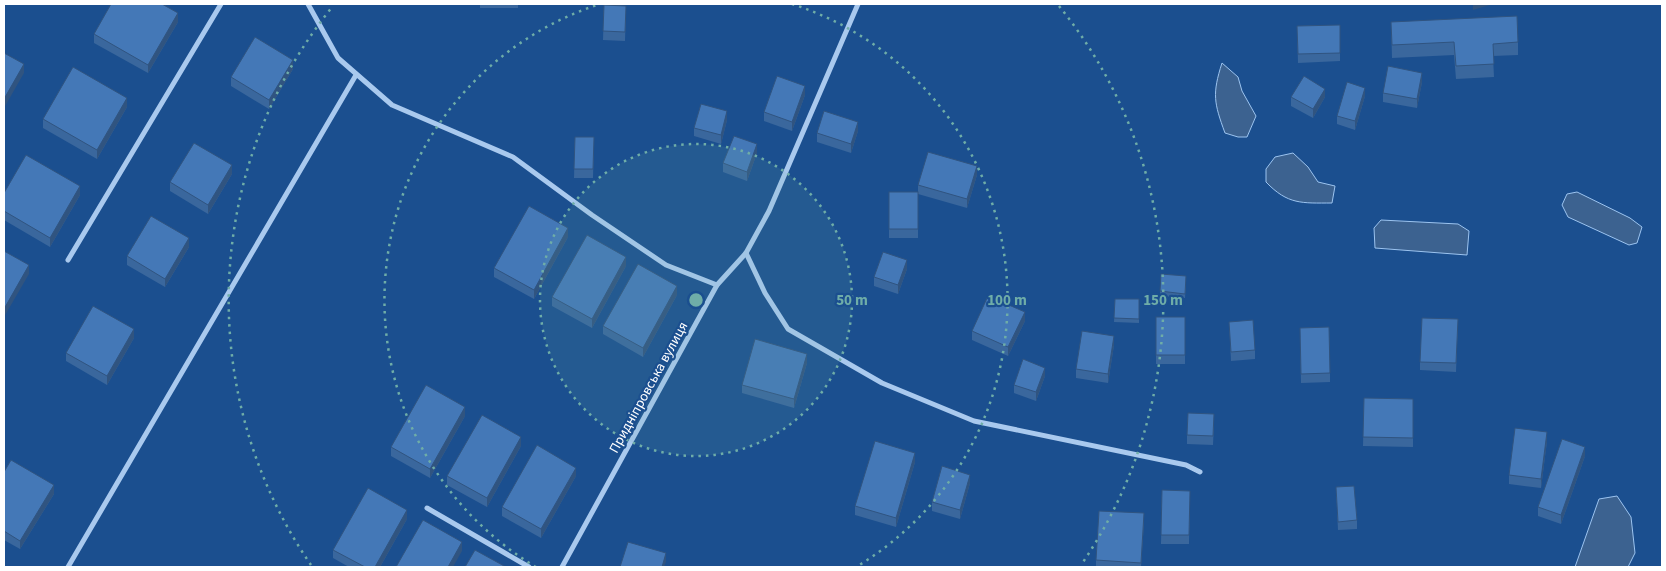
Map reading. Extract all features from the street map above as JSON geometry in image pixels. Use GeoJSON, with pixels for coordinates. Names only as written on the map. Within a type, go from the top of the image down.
{"type":"FeatureCollection","features":[{"type":"Feature","properties":{"kind":"street"},"geometry":{"type":"LineString","coordinates":[[68,260],[220,4]]}},
{"type":"Feature","properties":{"kind":"street"},"geometry":{"type":"LineString","coordinates":[[308,4],[338,58],[392,105],[513,156],[592,215],[666,264],[717,285]]}},
{"type":"Feature","properties":{"kind":"street","name":"Придніпровська вулиця"},"geometry":{"type":"LineString","coordinates":[[562,567],[717,285],[746,254],[769,211],[858,4]]}},
{"type":"Feature","properties":{"kind":"street"},"geometry":{"type":"LineString","coordinates":[[68,567],[356,75]]}},
{"type":"Feature","properties":{"kind":"street"},"geometry":{"type":"LineString","coordinates":[[746,254],[765,293],[788,329],[882,383],[974,421],[1186,465],[1200,472]]}},
{"type":"Feature","properties":{"kind":"street"},"geometry":{"type":"LineString","coordinates":[[427,508],[529,567]]}},
{"type":"Feature","properties":{"kind":"water"},"geometry":{"type":"Polygon","coordinates":[[[1222,63],[1238,77],[1242,91],[1256,116],[1247,137],[1238,137],[1225,133],[1221,123],[1216,91],[1222,63]]]}},
{"type":"Feature","properties":{"kind":"water"},"geometry":{"type":"Polygon","coordinates":[[[1293,153],[1308,167],[1318,182],[1335,186],[1332,203],[1312,203],[1289,199],[1274,190],[1266,182],[1266,169],[1275,157],[1293,153]]]}},
{"type":"Feature","properties":{"kind":"water"},"geometry":{"type":"Polygon","coordinates":[[[1577,192],[1630,218],[1642,227],[1637,243],[1629,245],[1568,217],[1562,205],[1567,194],[1577,192]]]}},
{"type":"Feature","properties":{"kind":"water"},"geometry":{"type":"Polygon","coordinates":[[[1381,220],[1458,224],[1469,231],[1467,255],[1375,248],[1374,228],[1381,220]]]}},
{"type":"Feature","properties":{"kind":"water"},"geometry":{"type":"Polygon","coordinates":[[[1617,496],[1631,517],[1635,553],[1628,567],[1575,567],[1599,499],[1617,496]]]}},
{"type":"Feature","properties":{"kind":"building"},"geometry":{"type":"Polygon","coordinates":[[[111,4],[162,4],[178,13],[148,65],[94,34],[111,4]]]}},
{"type":"Feature","properties":{"kind":"building"},"geometry":{"type":"Polygon","coordinates":[[[604,5],[626,6],[625,32],[603,31],[604,5]]]}},
{"type":"Feature","properties":{"kind":"building"},"geometry":{"type":"Polygon","coordinates":[[[1517,16],[1518,42],[1493,44],[1494,64],[1456,66],[1454,42],[1392,45],[1391,22],[1517,16]]]}},
{"type":"Feature","properties":{"kind":"building"},"geometry":{"type":"Polygon","coordinates":[[[1340,25],[1340,53],[1298,54],[1297,26],[1340,25]]]}},
{"type":"Feature","properties":{"kind":"building"},"geometry":{"type":"Polygon","coordinates":[[[255,37],[293,60],[269,100],[231,77],[255,37]]]}},
{"type":"Feature","properties":{"kind":"building"},"geometry":{"type":"Polygon","coordinates":[[[4,53],[24,64],[4,99],[4,53]]]}},
{"type":"Feature","properties":{"kind":"building"},"geometry":{"type":"Polygon","coordinates":[[[1388,66],[1422,73],[1417,99],[1383,93],[1388,66]]]}},
{"type":"Feature","properties":{"kind":"building"},"geometry":{"type":"Polygon","coordinates":[[[73,67],[127,98],[97,150],[43,119],[73,67]]]}},
{"type":"Feature","properties":{"kind":"building"},"geometry":{"type":"Polygon","coordinates":[[[777,76],[805,86],[792,122],[764,112],[777,76]]]}},
{"type":"Feature","properties":{"kind":"building"},"geometry":{"type":"Polygon","coordinates":[[[1304,76],[1325,89],[1313,109],[1291,97],[1304,76]]]}},
{"type":"Feature","properties":{"kind":"building"},"geometry":{"type":"Polygon","coordinates":[[[1347,82],[1365,88],[1355,121],[1337,116],[1347,82]]]}},
{"type":"Feature","properties":{"kind":"building"},"geometry":{"type":"Polygon","coordinates":[[[701,104],[727,111],[721,135],[694,128],[701,104]]]}},
{"type":"Feature","properties":{"kind":"building"},"geometry":{"type":"Polygon","coordinates":[[[824,111],[858,122],[851,144],[817,133],[824,111]]]}},
{"type":"Feature","properties":{"kind":"building"},"geometry":{"type":"Polygon","coordinates":[[[734,136],[757,144],[747,172],[723,163],[734,136]]]}},
{"type":"Feature","properties":{"kind":"building"},"geometry":{"type":"Polygon","coordinates":[[[575,137],[594,137],[593,169],[574,169],[575,137]]]}},
{"type":"Feature","properties":{"kind":"building"},"geometry":{"type":"Polygon","coordinates":[[[194,143],[232,165],[208,205],[170,182],[194,143]]]}},
{"type":"Feature","properties":{"kind":"building"},"geometry":{"type":"Polygon","coordinates":[[[928,152],[977,166],[967,199],[918,185],[928,152]]]}},
{"type":"Feature","properties":{"kind":"building"},"geometry":{"type":"Polygon","coordinates":[[[26,155],[80,186],[50,238],[4,211],[4,193],[26,155]]]}},
{"type":"Feature","properties":{"kind":"building"},"geometry":{"type":"Polygon","coordinates":[[[889,192],[918,192],[918,229],[889,229],[889,192]]]}},
{"type":"Feature","properties":{"kind":"building"},"geometry":{"type":"Polygon","coordinates":[[[529,206],[568,228],[534,290],[494,268],[529,206]]]}},
{"type":"Feature","properties":{"kind":"building"},"geometry":{"type":"Polygon","coordinates":[[[151,216],[189,238],[165,279],[127,256],[151,216]]]}},
{"type":"Feature","properties":{"kind":"building"},"geometry":{"type":"Polygon","coordinates":[[[587,235],[626,257],[592,319],[552,297],[587,235]]]}},
{"type":"Feature","properties":{"kind":"building"},"geometry":{"type":"Polygon","coordinates":[[[4,251],[29,265],[4,309],[4,251]]]}},
{"type":"Feature","properties":{"kind":"building"},"geometry":{"type":"Polygon","coordinates":[[[883,252],[907,260],[898,285],[874,277],[883,252]]]}},
{"type":"Feature","properties":{"kind":"building"},"geometry":{"type":"Polygon","coordinates":[[[638,264],[677,286],[643,348],[603,326],[638,264]]]}},
{"type":"Feature","properties":{"kind":"building"},"geometry":{"type":"Polygon","coordinates":[[[1161,274],[1186,276],[1185,294],[1160,291],[1161,274]]]}},
{"type":"Feature","properties":{"kind":"building"},"geometry":{"type":"Polygon","coordinates":[[[988,296],[1025,312],[1008,347],[972,331],[988,296]]]}},
{"type":"Feature","properties":{"kind":"building"},"geometry":{"type":"Polygon","coordinates":[[[1115,299],[1139,299],[1139,319],[1114,318],[1115,299]]]}},
{"type":"Feature","properties":{"kind":"building"},"geometry":{"type":"Polygon","coordinates":[[[93,306],[134,329],[107,376],[66,353],[93,306]]]}},
{"type":"Feature","properties":{"kind":"building"},"geometry":{"type":"Polygon","coordinates":[[[1156,317],[1185,317],[1185,355],[1156,355],[1156,317]]]}},
{"type":"Feature","properties":{"kind":"building"},"geometry":{"type":"Polygon","coordinates":[[[1422,318],[1458,319],[1456,363],[1420,362],[1422,318]]]}},
{"type":"Feature","properties":{"kind":"building"},"geometry":{"type":"Polygon","coordinates":[[[1253,320],[1255,350],[1231,352],[1229,322],[1253,320]]]}},
{"type":"Feature","properties":{"kind":"building"},"geometry":{"type":"Polygon","coordinates":[[[1329,327],[1330,373],[1301,374],[1300,328],[1329,327]]]}},
{"type":"Feature","properties":{"kind":"building"},"geometry":{"type":"Polygon","coordinates":[[[1082,331],[1114,336],[1108,374],[1076,369],[1082,331]]]}},
{"type":"Feature","properties":{"kind":"building"},"geometry":{"type":"Polygon","coordinates":[[[755,339],[807,354],[794,399],[742,385],[755,339]]]}},
{"type":"Feature","properties":{"kind":"building"},"geometry":{"type":"Polygon","coordinates":[[[1023,359],[1045,368],[1036,392],[1014,385],[1023,359]]]}},
{"type":"Feature","properties":{"kind":"building"},"geometry":{"type":"Polygon","coordinates":[[[426,385],[465,407],[430,469],[391,447],[426,385]]]}},
{"type":"Feature","properties":{"kind":"building"},"geometry":{"type":"Polygon","coordinates":[[[1364,398],[1413,399],[1413,438],[1363,437],[1364,398]]]}},
{"type":"Feature","properties":{"kind":"building"},"geometry":{"type":"Polygon","coordinates":[[[1188,413],[1214,414],[1213,436],[1187,435],[1188,413]]]}},
{"type":"Feature","properties":{"kind":"building"},"geometry":{"type":"Polygon","coordinates":[[[482,415],[521,437],[487,498],[447,476],[482,415]]]}},
{"type":"Feature","properties":{"kind":"building"},"geometry":{"type":"Polygon","coordinates":[[[1515,428],[1547,432],[1541,479],[1509,475],[1515,428]]]}},
{"type":"Feature","properties":{"kind":"building"},"geometry":{"type":"Polygon","coordinates":[[[1562,439],[1585,447],[1561,515],[1538,507],[1562,439]]]}},
{"type":"Feature","properties":{"kind":"building"},"geometry":{"type":"Polygon","coordinates":[[[875,441],[915,453],[896,518],[855,506],[875,441]]]}},
{"type":"Feature","properties":{"kind":"building"},"geometry":{"type":"Polygon","coordinates":[[[537,445],[576,468],[541,529],[502,507],[537,445]]]}},
{"type":"Feature","properties":{"kind":"building"},"geometry":{"type":"Polygon","coordinates":[[[11,460],[54,485],[20,541],[4,531],[4,472],[11,460]]]}},
{"type":"Feature","properties":{"kind":"building"},"geometry":{"type":"Polygon","coordinates":[[[942,466],[970,475],[960,510],[932,502],[942,466]]]}},
{"type":"Feature","properties":{"kind":"building"},"geometry":{"type":"Polygon","coordinates":[[[1354,486],[1357,520],[1338,522],[1336,487],[1354,486]]]}},
{"type":"Feature","properties":{"kind":"building"},"geometry":{"type":"Polygon","coordinates":[[[368,488],[407,510],[375,567],[365,567],[333,550],[368,488]]]}},
{"type":"Feature","properties":{"kind":"building"},"geometry":{"type":"Polygon","coordinates":[[[1162,490],[1190,491],[1189,535],[1161,535],[1162,490]]]}},
{"type":"Feature","properties":{"kind":"building"},"geometry":{"type":"Polygon","coordinates":[[[1099,511],[1144,513],[1141,563],[1096,560],[1099,511]]]}},
{"type":"Feature","properties":{"kind":"building"},"geometry":{"type":"Polygon","coordinates":[[[423,520],[462,542],[448,567],[396,567],[423,520]]]}},
{"type":"Feature","properties":{"kind":"building"},"geometry":{"type":"Polygon","coordinates":[[[628,542],[666,553],[662,567],[620,567],[628,542]]]}},
{"type":"Feature","properties":{"kind":"building"},"geometry":{"type":"Polygon","coordinates":[[[475,550],[506,567],[465,567],[475,550]]]}}]}
